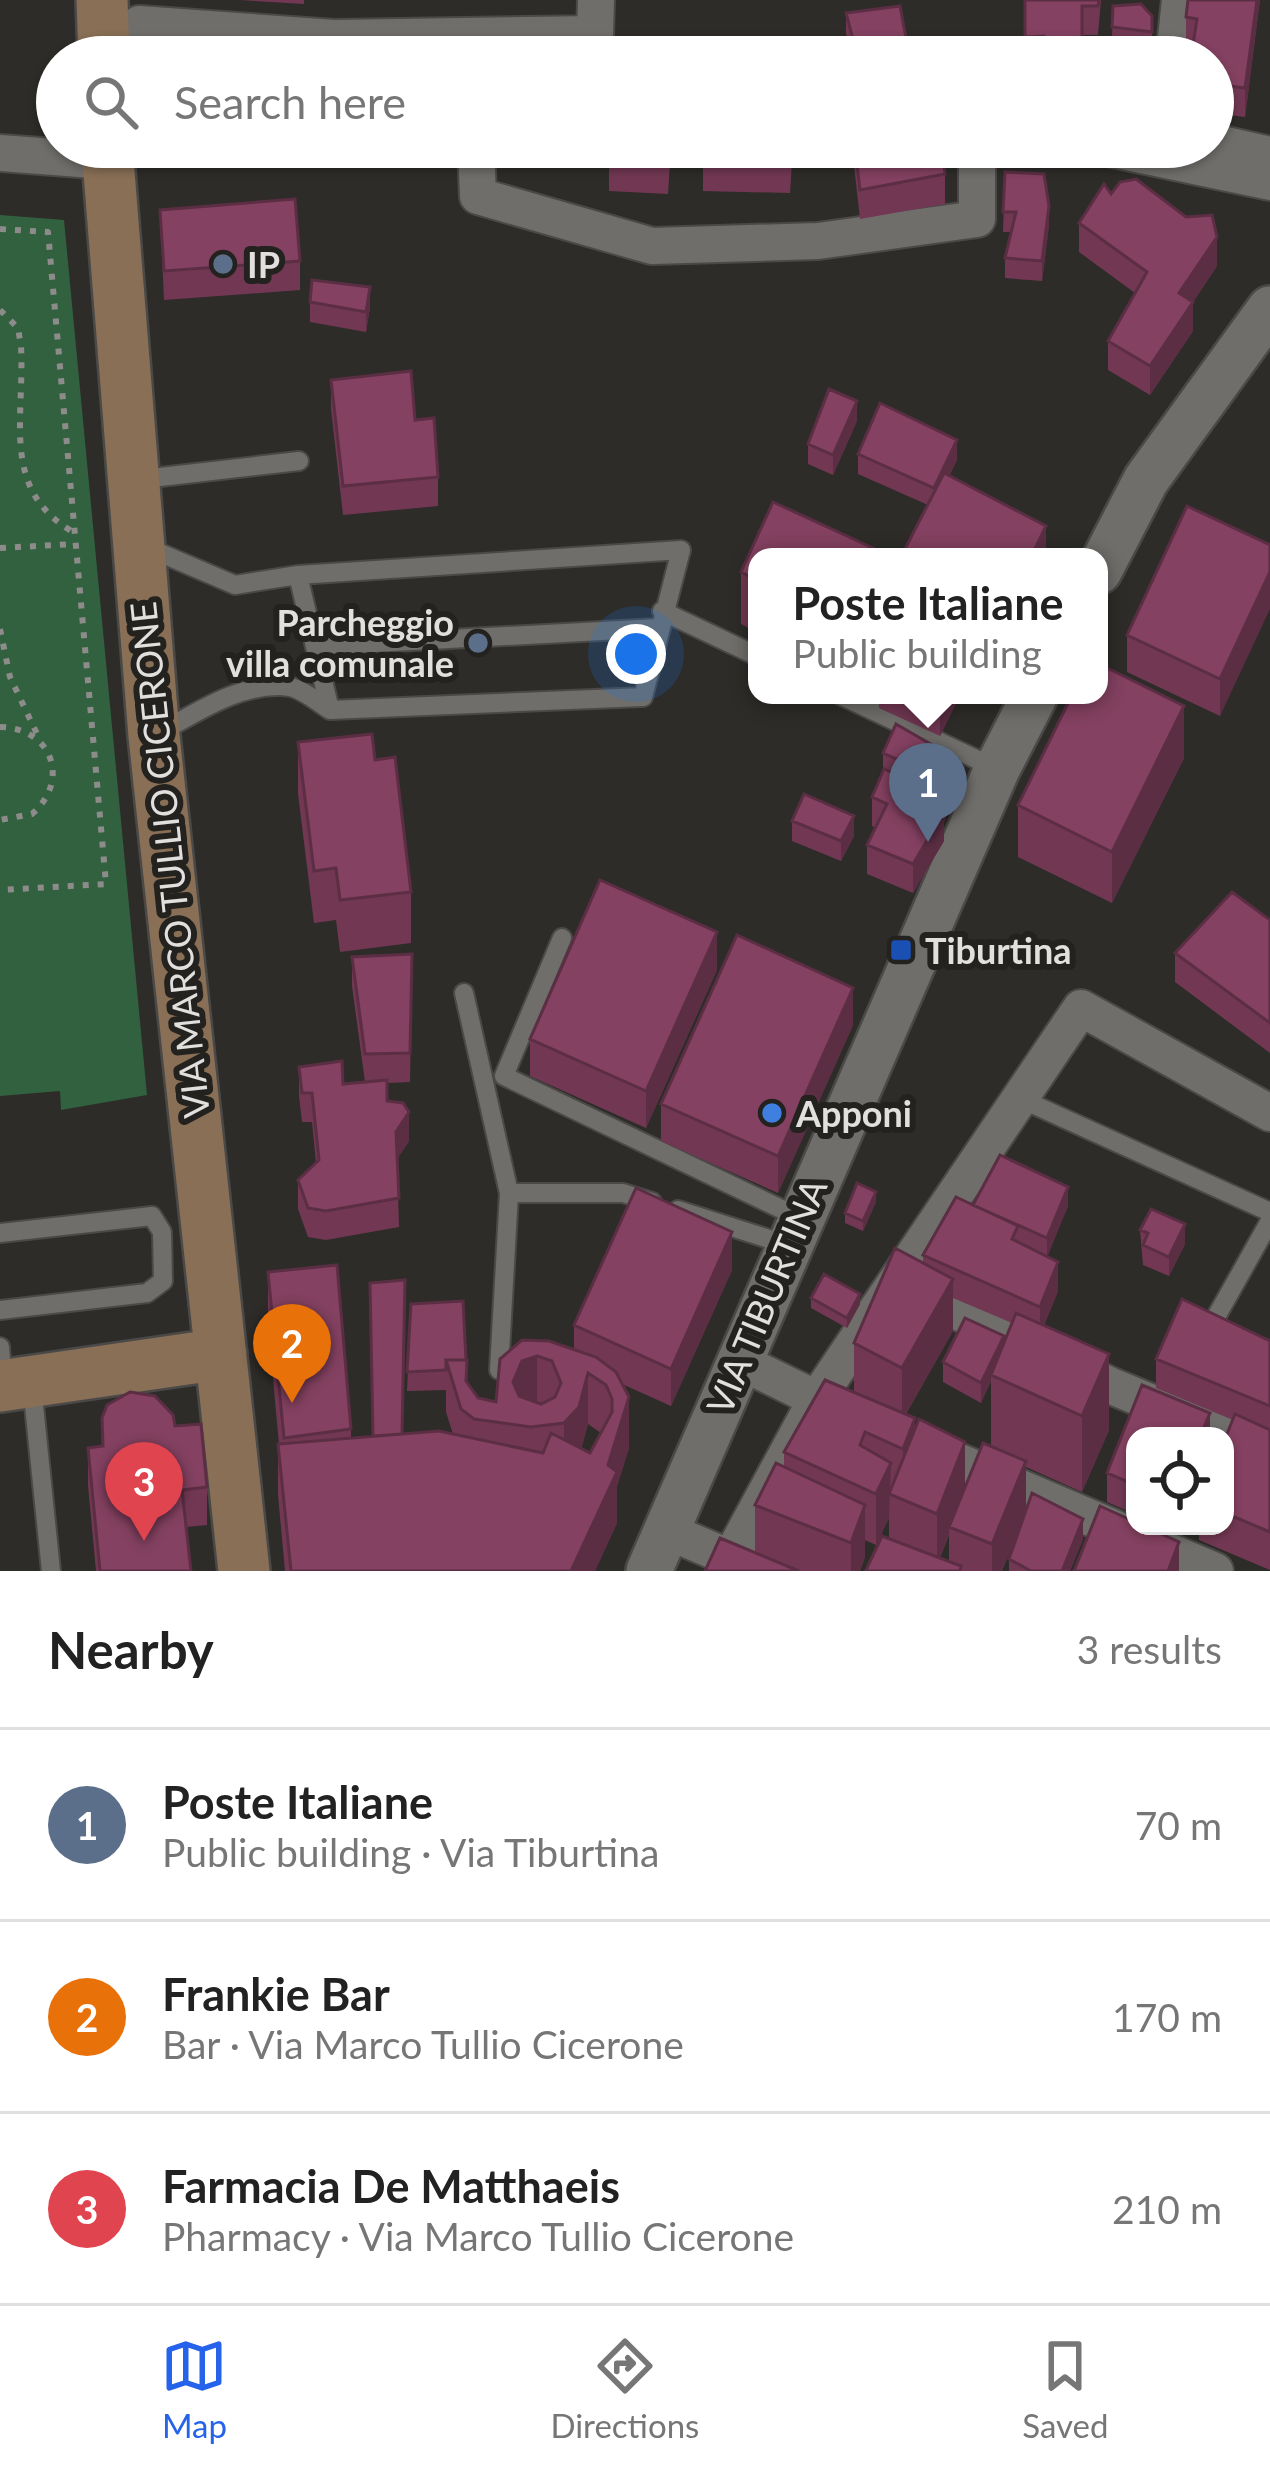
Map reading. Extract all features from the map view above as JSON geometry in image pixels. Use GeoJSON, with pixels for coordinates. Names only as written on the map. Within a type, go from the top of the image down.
{"type":"FeatureCollection","features":[{"type":"Feature","properties":{"kind":"main road","name":"VIA MARCO TULLIO CICERONE"},"geometry":{"type":"LineString","coordinates":[[108,168],[154,736],[244,1571]]}},
{"type":"Feature","properties":{"kind":"main road"},"geometry":{"type":"LineString","coordinates":[[9,1375],[221,1354]]}},
{"type":"Feature","properties":{"kind":"street"},"geometry":{"type":"LineString","coordinates":[[578,36],[595,34],[596,0]]}},
{"type":"Feature","properties":{"kind":"street"},"geometry":{"type":"LineString","coordinates":[[1176,36],[1180,0]]}},
{"type":"Feature","properties":{"kind":"street"},"geometry":{"type":"LineString","coordinates":[[115,27],[294,36]]}},
{"type":"Feature","properties":{"kind":"street"},"geometry":{"type":"LineString","coordinates":[[1234,147],[1270,155]]}},
{"type":"Feature","properties":{"kind":"street"},"geometry":{"type":"LineString","coordinates":[[0,153],[36,153]]}},
{"type":"Feature","properties":{"kind":"street"},"geometry":{"type":"LineString","coordinates":[[477,168],[478,196],[652,246],[818,241],[977,220],[976,168]]}},
{"type":"Feature","properties":{"kind":"street"},"geometry":{"type":"LineString","coordinates":[[1203,168],[1270,182]]}},
{"type":"Feature","properties":{"kind":"street"},"geometry":{"type":"LineString","coordinates":[[1108,554],[1146,480],[1270,309]]}},
{"type":"Feature","properties":{"kind":"street","name":"VIA TIBURTINA"},"geometry":{"type":"LineString","coordinates":[[658,1551],[737,1360],[997,769],[1030,704]]}},
{"type":"Feature","properties":{"kind":"street"},"geometry":{"type":"LineString","coordinates":[[658,1551],[746,1564],[816,1400],[893,1280],[1082,1008],[1264,1099]]}},
{"type":"Feature","properties":{"kind":"street"},"geometry":{"type":"LineString","coordinates":[[893,1280],[1109,1384],[1270,1452]]}},
{"type":"Feature","properties":{"kind":"street"},"geometry":{"type":"LineString","coordinates":[[737,1360],[816,1400],[1215,1571]]}},
{"type":"Feature","properties":{"kind":"lane"},"geometry":{"type":"LineString","coordinates":[[130,481],[298,461]]}},
{"type":"Feature","properties":{"kind":"lane"},"geometry":{"type":"LineString","coordinates":[[136,543],[235,585],[298,574],[681,550],[643,697],[330,710],[291,686],[216,701],[154,736]]}},
{"type":"Feature","properties":{"kind":"lane"},"geometry":{"type":"LineString","coordinates":[[298,574],[330,710]]}},
{"type":"Feature","properties":{"kind":"lane"},"geometry":{"type":"LineString","coordinates":[[317,646],[660,620],[748,653]]}},
{"type":"Feature","properties":{"kind":"lane"},"geometry":{"type":"LineString","coordinates":[[859,704],[997,769]]}},
{"type":"Feature","properties":{"kind":"lane"},"geometry":{"type":"LineString","coordinates":[[562,938],[504,1076],[794,1232]]}},
{"type":"Feature","properties":{"kind":"lane"},"geometry":{"type":"LineString","coordinates":[[464,993],[509,1192],[499,1370]]}},
{"type":"Feature","properties":{"kind":"lane"},"geometry":{"type":"LineString","coordinates":[[1019,1098],[1270,1216],[1216,1318]]}},
{"type":"Feature","properties":{"kind":"lane"},"geometry":{"type":"LineString","coordinates":[[509,1192],[623,1193],[794,1232]]}},
{"type":"Feature","properties":{"kind":"lane"},"geometry":{"type":"LineString","coordinates":[[0,1233],[152,1216],[162,1232],[163,1281],[147,1293],[0,1310]]}},
{"type":"Feature","properties":{"kind":"lane"},"geometry":{"type":"LineString","coordinates":[[9,1375],[51,1571]]}},
{"type":"Feature","properties":{"kind":"path"},"geometry":{"type":"LineString","coordinates":[[0,229],[48,232],[106,884],[0,890]]}},
{"type":"Feature","properties":{"kind":"path"},"geometry":{"type":"LineString","coordinates":[[0,310],[18,328],[21,346],[16,465],[41,512],[74,532]]}},
{"type":"Feature","properties":{"kind":"path"},"geometry":{"type":"LineString","coordinates":[[0,548],[76,544]]}},
{"type":"Feature","properties":{"kind":"path"},"geometry":{"type":"LineString","coordinates":[[0,628],[14,689],[55,773],[44,804],[17,820],[0,820]]}},
{"type":"Feature","properties":{"kind":"path"},"geometry":{"type":"LineString","coordinates":[[0,727],[32,733],[44,743]]}},
{"type":"Feature","properties":{"kind":"green space"},"geometry":{"type":"Polygon","coordinates":[[[0,215],[64,220],[147,1095],[61,1110],[60,1091],[0,1096],[0,215]]]}},
{"type":"Feature","properties":{"kind":"building"},"geometry":{"type":"Polygon","coordinates":[[[1025,0],[1099,0],[1098,6],[1082,6],[1082,36],[1025,36],[1025,0]]]}},
{"type":"Feature","properties":{"kind":"building"},"geometry":{"type":"Polygon","coordinates":[[[1188,0],[1257,0],[1245,88],[1234,87],[1234,36],[1194,36],[1197,19],[1186,17],[1188,0]]]}},
{"type":"Feature","properties":{"kind":"building"},"geometry":{"type":"Polygon","coordinates":[[[1141,4],[1152,16],[1152,32],[1112,27],[1113,6],[1141,4]]]}},
{"type":"Feature","properties":{"kind":"building"},"geometry":{"type":"Polygon","coordinates":[[[900,6],[906,36],[852,36],[846,13],[900,6]]]}},
{"type":"Feature","properties":{"kind":"building"},"geometry":{"type":"Polygon","coordinates":[[[857,168],[944,168],[945,174],[860,190],[857,168]]]}},
{"type":"Feature","properties":{"kind":"building"},"geometry":{"type":"Polygon","coordinates":[[[1005,172],[1044,174],[1049,206],[1042,261],[1005,258],[1016,212],[1003,212],[1005,172]]]}},
{"type":"Feature","properties":{"kind":"building"},"geometry":{"type":"Polygon","coordinates":[[[1136,179],[1186,217],[1212,215],[1217,237],[1179,293],[1193,302],[1150,366],[1108,341],[1147,272],[1079,223],[1104,184],[1111,194],[1120,182],[1136,179]]]}},
{"type":"Feature","properties":{"kind":"building"},"geometry":{"type":"Polygon","coordinates":[[[295,199],[300,261],[164,271],[160,210],[295,199]]]}},
{"type":"Feature","properties":{"kind":"building"},"geometry":{"type":"Polygon","coordinates":[[[312,280],[370,287],[366,312],[310,302],[312,280]]]}},
{"type":"Feature","properties":{"kind":"building"},"geometry":{"type":"Polygon","coordinates":[[[411,371],[415,420],[434,418],[438,477],[343,486],[331,380],[411,371]]]}},
{"type":"Feature","properties":{"kind":"building"},"geometry":{"type":"Polygon","coordinates":[[[829,389],[857,401],[833,455],[808,444],[829,389]]]}},
{"type":"Feature","properties":{"kind":"building"},"geometry":{"type":"Polygon","coordinates":[[[880,403],[957,440],[934,488],[858,454],[880,403]]]}},
{"type":"Feature","properties":{"kind":"building"},"geometry":{"type":"Polygon","coordinates":[[[944,473],[1046,526],[1035,548],[906,548],[944,473]]]}},
{"type":"Feature","properties":{"kind":"building"},"geometry":{"type":"Polygon","coordinates":[[[773,502],[873,548],[752,548],[773,502]]]}},
{"type":"Feature","properties":{"kind":"building"},"geometry":{"type":"Polygon","coordinates":[[[1187,506],[1270,545],[1270,572],[1220,679],[1127,635],[1187,506]]]}},
{"type":"Feature","properties":{"kind":"building"},"geometry":{"type":"Polygon","coordinates":[[[1108,668],[1184,706],[1112,852],[1018,805],[1068,704],[1108,704],[1108,668]]]}},
{"type":"Feature","properties":{"kind":"building"},"geometry":{"type":"Polygon","coordinates":[[[896,724],[958,760],[937,809],[944,812],[913,864],[867,845],[887,804],[872,797],[884,769],[908,780],[911,775],[908,764],[883,753],[896,724]]]}},
{"type":"Feature","properties":{"kind":"building"},"geometry":{"type":"Polygon","coordinates":[[[372,734],[375,760],[395,757],[411,892],[340,900],[336,868],[314,871],[298,742],[372,734]]]}},
{"type":"Feature","properties":{"kind":"building"},"geometry":{"type":"Polygon","coordinates":[[[804,794],[854,816],[841,841],[792,821],[804,794]]]}},
{"type":"Feature","properties":{"kind":"building"},"geometry":{"type":"Polygon","coordinates":[[[600,880],[717,932],[646,1091],[530,1039],[600,880]]]}},
{"type":"Feature","properties":{"kind":"building"},"geometry":{"type":"Polygon","coordinates":[[[1232,892],[1270,920],[1270,1023],[1175,953],[1232,892]]]}},
{"type":"Feature","properties":{"kind":"building"},"geometry":{"type":"Polygon","coordinates":[[[737,935],[853,988],[778,1156],[661,1104],[737,935]]]}},
{"type":"Feature","properties":{"kind":"building"},"geometry":{"type":"Polygon","coordinates":[[[412,954],[410,1053],[365,1054],[352,957],[412,954]]]}},
{"type":"Feature","properties":{"kind":"building"},"geometry":{"type":"Polygon","coordinates":[[[342,1061],[343,1084],[387,1080],[387,1101],[403,1103],[409,1112],[396,1132],[399,1198],[326,1211],[308,1208],[298,1180],[319,1160],[312,1093],[302,1093],[299,1067],[342,1061]]]}},
{"type":"Feature","properties":{"kind":"building"},"geometry":{"type":"Polygon","coordinates":[[[1000,1155],[1068,1187],[1047,1238],[973,1205],[1000,1155]]]}},
{"type":"Feature","properties":{"kind":"building"},"geometry":{"type":"Polygon","coordinates":[[[857,1183],[876,1192],[863,1221],[845,1213],[857,1183]]]}},
{"type":"Feature","properties":{"kind":"building"},"geometry":{"type":"Polygon","coordinates":[[[636,1188],[732,1232],[671,1369],[574,1325],[636,1188]]]}},
{"type":"Feature","properties":{"kind":"building"},"geometry":{"type":"Polygon","coordinates":[[[956,1197],[1018,1226],[1012,1239],[1058,1262],[1040,1307],[923,1255],[956,1197]]]}},
{"type":"Feature","properties":{"kind":"building"},"geometry":{"type":"Polygon","coordinates":[[[1151,1209],[1185,1224],[1169,1257],[1143,1245],[1148,1233],[1140,1230],[1151,1209]]]}},
{"type":"Feature","properties":{"kind":"building"},"geometry":{"type":"Polygon","coordinates":[[[895,1248],[953,1279],[902,1368],[854,1343],[895,1248]]]}},
{"type":"Feature","properties":{"kind":"building"},"geometry":{"type":"Polygon","coordinates":[[[337,1265],[351,1429],[284,1438],[268,1272],[337,1265]]]}},
{"type":"Feature","properties":{"kind":"building"},"geometry":{"type":"Polygon","coordinates":[[[824,1274],[860,1294],[847,1318],[811,1298],[824,1274]]]}},
{"type":"Feature","properties":{"kind":"building"},"geometry":{"type":"Polygon","coordinates":[[[405,1280],[402,1434],[373,1436],[370,1283],[405,1280]]]}},
{"type":"Feature","properties":{"kind":"building"},"geometry":{"type":"Polygon","coordinates":[[[1182,1299],[1270,1341],[1270,1406],[1156,1359],[1182,1299]]]}},
{"type":"Feature","properties":{"kind":"building"},"geometry":{"type":"Polygon","coordinates":[[[463,1301],[466,1360],[446,1360],[446,1370],[407,1372],[411,1304],[463,1301]]]}},
{"type":"Feature","properties":{"kind":"building"},"geometry":{"type":"Polygon","coordinates":[[[1016,1313],[1109,1354],[1082,1416],[991,1375],[1016,1313]]]}},
{"type":"Feature","properties":{"kind":"building"},"geometry":{"type":"Polygon","coordinates":[[[965,1318],[1004,1336],[981,1383],[943,1362],[965,1318]]]}},
{"type":"Feature","properties":{"kind":"building"},"geometry":{"type":"Polygon","coordinates":[[[522,1340],[549,1341],[596,1357],[616,1372],[629,1397],[608,1465],[617,1472],[571,1571],[291,1571],[278,1444],[439,1431],[543,1453],[551,1433],[590,1453],[612,1412],[612,1399],[606,1385],[588,1373],[579,1407],[564,1423],[531,1427],[474,1419],[461,1409],[446,1360],[467,1360],[466,1381],[478,1398],[496,1402],[500,1359],[522,1340]],[[537,1356],[522,1361],[513,1382],[519,1396],[541,1404],[555,1397],[561,1383],[552,1361],[537,1356]]]}},
{"type":"Feature","properties":{"kind":"building"},"geometry":{"type":"Polygon","coordinates":[[[825,1380],[915,1418],[903,1449],[865,1432],[860,1445],[891,1463],[876,1494],[784,1452],[825,1380]]]}},
{"type":"Feature","properties":{"kind":"building"},"geometry":{"type":"Polygon","coordinates":[[[1142,1385],[1210,1413],[1204,1427],[1126,1427],[1126,1481],[1107,1473],[1142,1385]]]}},
{"type":"Feature","properties":{"kind":"building"},"geometry":{"type":"Polygon","coordinates":[[[130,1392],[155,1396],[173,1415],[175,1426],[201,1424],[207,1487],[182,1490],[191,1571],[100,1571],[88,1448],[103,1446],[102,1418],[107,1405],[130,1392]]]}},
{"type":"Feature","properties":{"kind":"building"},"geometry":{"type":"Polygon","coordinates":[[[1235,1414],[1270,1430],[1270,1532],[1234,1517],[1234,1427],[1230,1427],[1235,1414]]]}},
{"type":"Feature","properties":{"kind":"building"},"geometry":{"type":"Polygon","coordinates":[[[919,1419],[965,1442],[937,1514],[889,1494],[919,1419]]]}},
{"type":"Feature","properties":{"kind":"building"},"geometry":{"type":"Polygon","coordinates":[[[983,1443],[1026,1461],[992,1544],[949,1527],[983,1443]]]}},
{"type":"Feature","properties":{"kind":"building"},"geometry":{"type":"Polygon","coordinates":[[[776,1463],[865,1505],[851,1543],[755,1505],[776,1463]]]}},
{"type":"Feature","properties":{"kind":"building"},"geometry":{"type":"Polygon","coordinates":[[[1032,1493],[1083,1519],[1062,1571],[1031,1571],[1009,1559],[1032,1493]]]}},
{"type":"Feature","properties":{"kind":"building"},"geometry":{"type":"Polygon","coordinates":[[[1100,1506],[1126,1518],[1126,1535],[1164,1535],[1179,1542],[1168,1571],[1074,1571],[1100,1506]]]}},
{"type":"Feature","properties":{"kind":"building"},"geometry":{"type":"Polygon","coordinates":[[[882,1536],[961,1566],[960,1571],[868,1571],[882,1536]]]}},
{"type":"Feature","properties":{"kind":"building"},"geometry":{"type":"Polygon","coordinates":[[[720,1538],[799,1571],[705,1571],[720,1538]]]}},
{"type":"Feature","properties":{"kind":"place","name":"IP"},"geometry":{"type":"Point","coordinates":[223,264]}},
{"type":"Feature","properties":{"kind":"place","name":"Parcheggio villa comunale"},"geometry":{"type":"Point","coordinates":[478,643]}},
{"type":"Feature","properties":{"kind":"place","name":"Poste Italiane"},"geometry":{"type":"Point","coordinates":[928,842]}},
{"type":"Feature","properties":{"kind":"place","name":"Tiburtina"},"geometry":{"type":"Point","coordinates":[901,950]}},
{"type":"Feature","properties":{"kind":"place","name":"Apponi"},"geometry":{"type":"Point","coordinates":[772,1113]}},
{"type":"Feature","properties":{"kind":"place","name":"Frankie Bar"},"geometry":{"type":"Point","coordinates":[292,1403]}},
{"type":"Feature","properties":{"kind":"place","name":"Farmacia De Matthaeis"},"geometry":{"type":"Point","coordinates":[144,1541]}}]}
